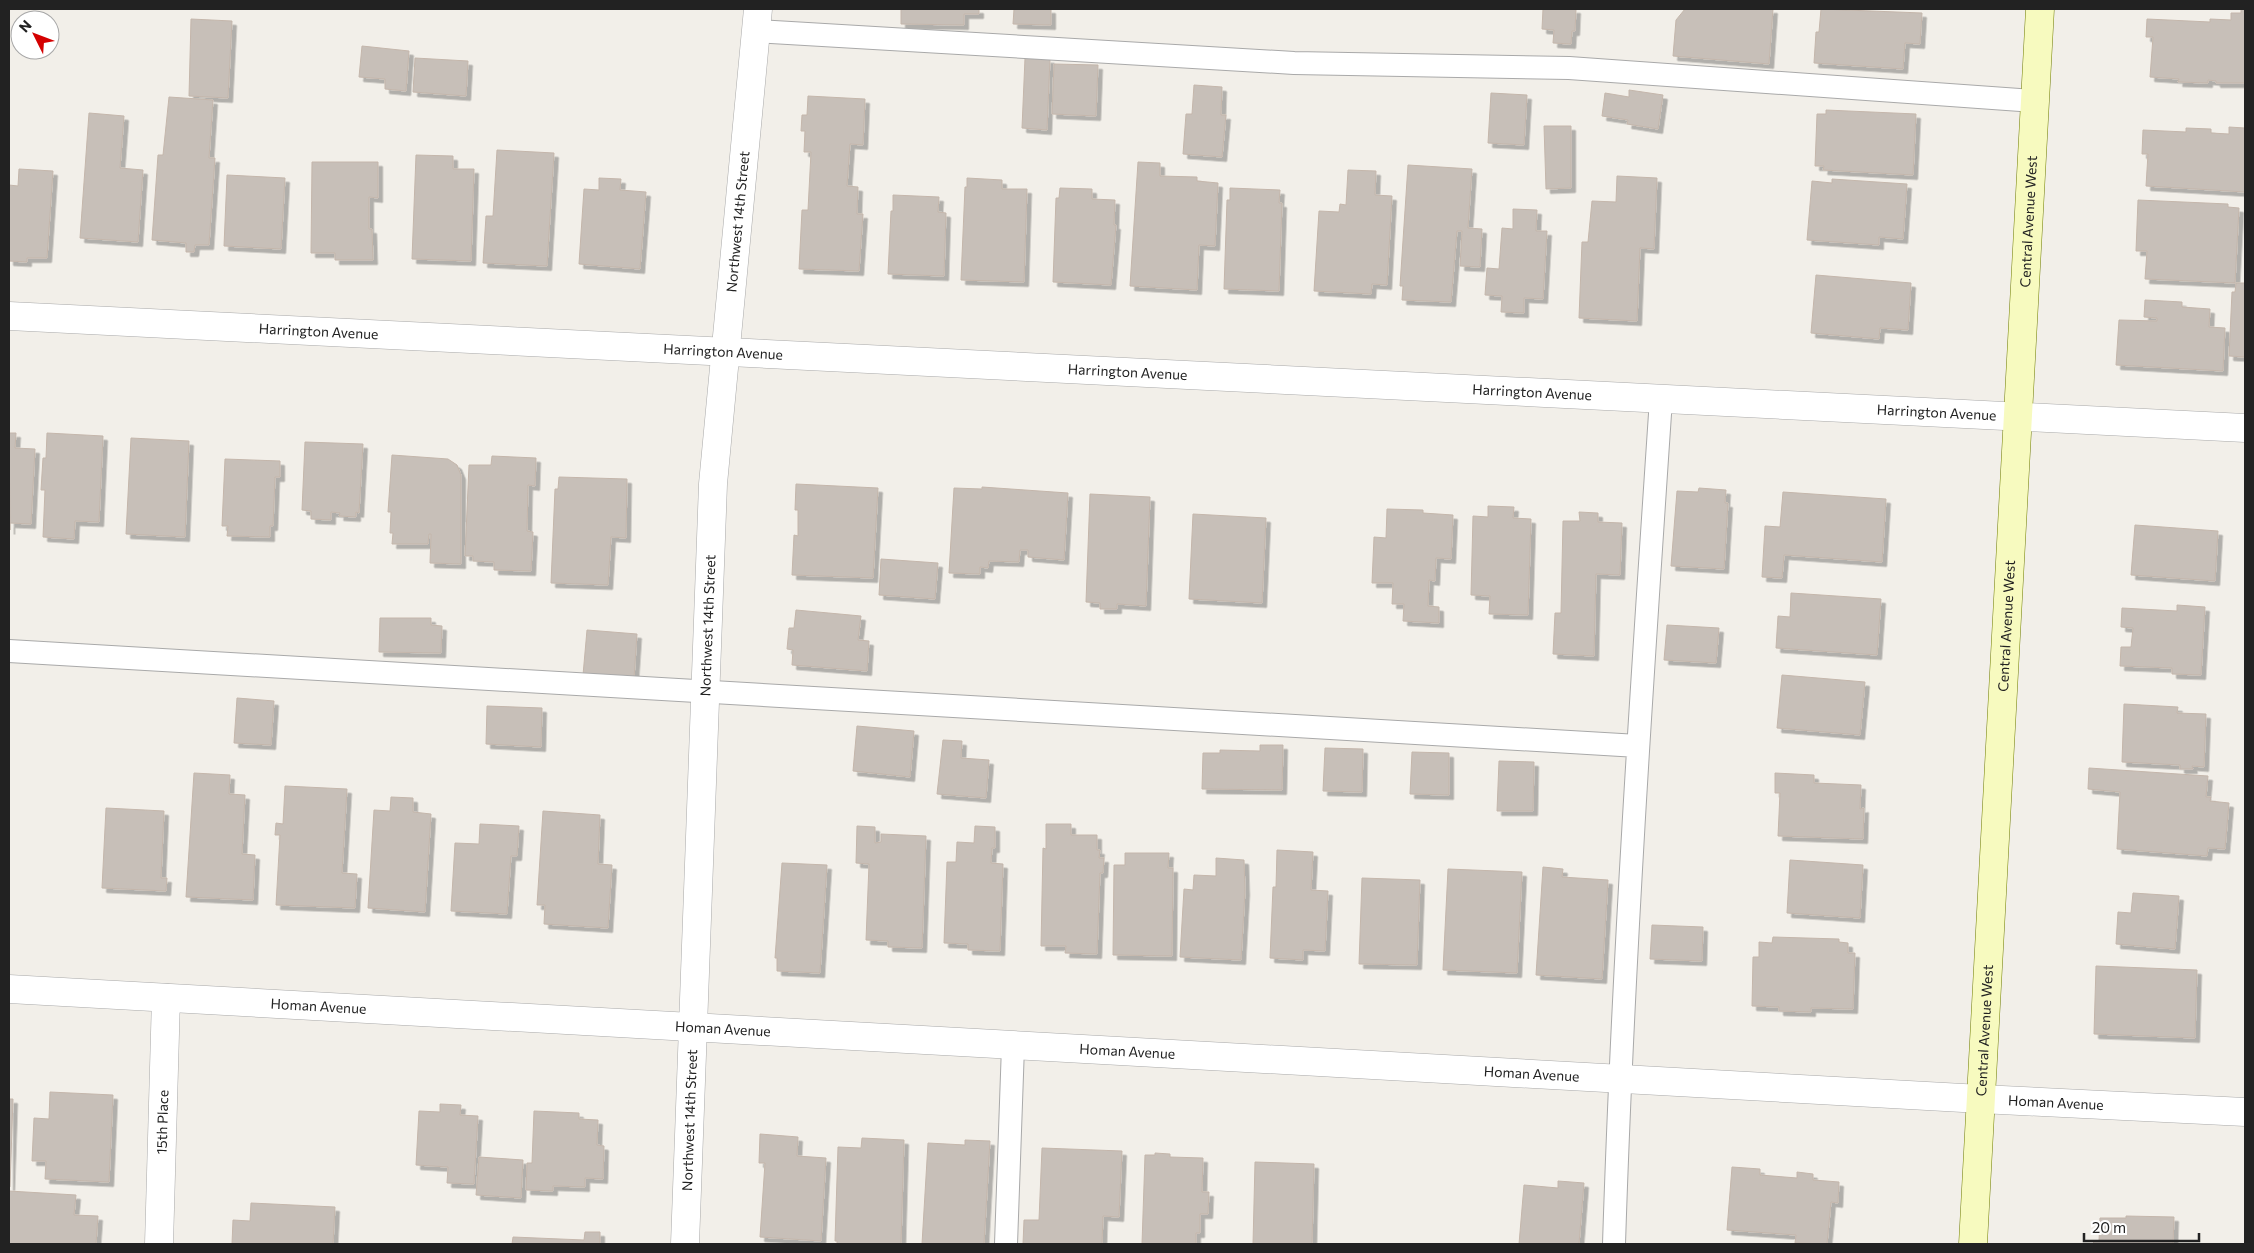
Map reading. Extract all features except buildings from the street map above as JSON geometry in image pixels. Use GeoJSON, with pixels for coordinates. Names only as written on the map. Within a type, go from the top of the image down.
{"type":"FeatureCollection","features":[{"type":"Feature","properties":{"kind":"street","name":"Central Avenue West"},"geometry":{"type":"LineString","coordinates":[[1973,1244],[2040,9]]}},
{"type":"Feature","properties":{"kind":"street","name":"Northwest 14th Street"},"geometry":{"type":"LineString","coordinates":[[685,1244],[713,484],[757,20]]}},
{"type":"Feature","properties":{"kind":"street","name":"Harrington Avenue"},"geometry":{"type":"LineString","coordinates":[[9,316],[2245,428]]}},
{"type":"Feature","properties":{"kind":"street","name":"Homan Avenue"},"geometry":{"type":"LineString","coordinates":[[9,989],[1013,1046],[2245,1112]]}},
{"type":"Feature","properties":{"kind":"street","name":"15th Place"},"geometry":{"type":"LineString","coordinates":[[159,1244],[166,998]]}},
{"type":"Feature","properties":{"kind":"lane"},"geometry":{"type":"LineString","coordinates":[[757,20],[1294,62],[1569,68],[2036,101]]}},
{"type":"Feature","properties":{"kind":"lane"},"geometry":{"type":"LineString","coordinates":[[1614,1244],[1638,746],[1662,399]]}},
{"type":"Feature","properties":{"kind":"lane"},"geometry":{"type":"LineString","coordinates":[[9,651],[706,690],[1638,746]]}},
{"type":"Feature","properties":{"kind":"lane"},"geometry":{"type":"LineString","coordinates":[[1006,1244],[1013,1046]]}}]}
